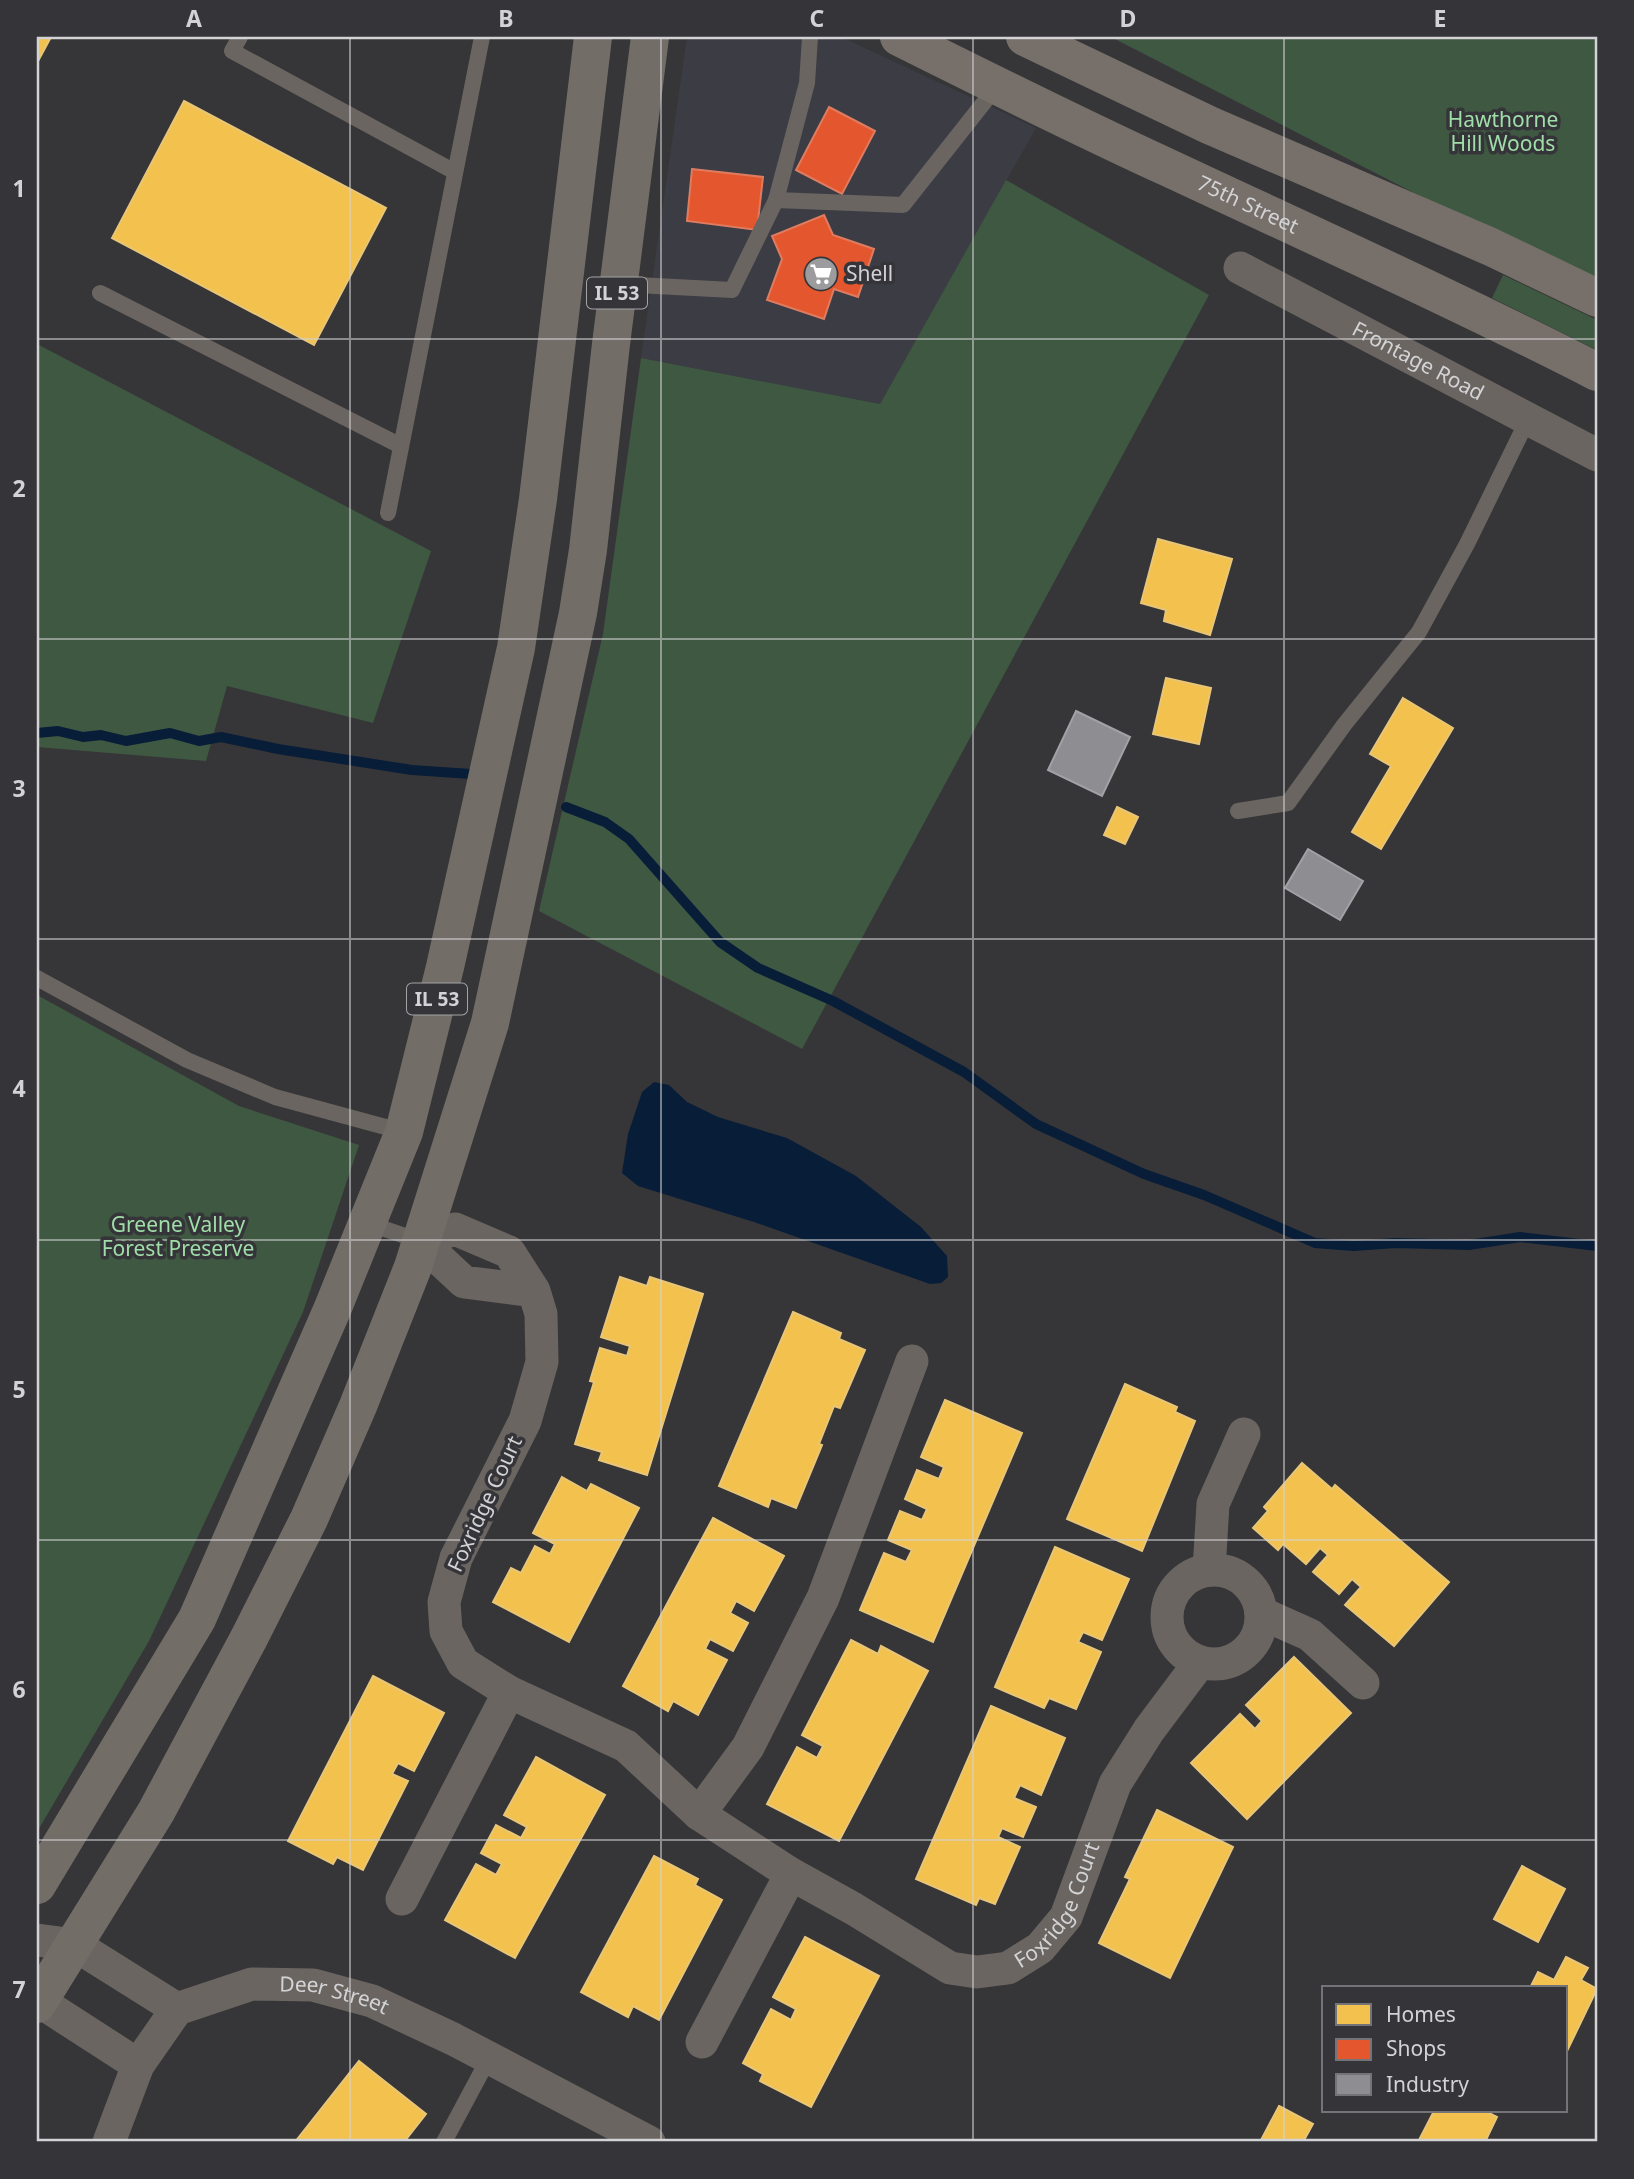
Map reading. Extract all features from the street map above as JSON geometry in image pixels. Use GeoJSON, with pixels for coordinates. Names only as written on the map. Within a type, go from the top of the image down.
{"type":"FeatureCollection","features":[{"type":"Feature","properties":{"kind":"main road","name":"IL 53"},"geometry":{"type":"LineString","coordinates":[[37,1885],[197,1619],[332,1310],[404,1132],[445,967],[516,648],[538,499],[593,37]]}},
{"type":"Feature","properties":{"kind":"main road","name":"IL 53"},"geometry":{"type":"LineString","coordinates":[[37,2001],[75,1945],[156,1812],[309,1518],[358,1406],[413,1267],[490,1023],[578,613],[588,550],[618,284],[650,37]]}},
{"type":"Feature","properties":{"kind":"main road","name":"75th Street"},"geometry":{"type":"LineString","coordinates":[[899,37],[997,86],[1480,312],[1597,372]]}},
{"type":"Feature","properties":{"kind":"main road"},"geometry":{"type":"LineString","coordinates":[[1025,37],[1209,125],[1491,247],[1597,298]]}},
{"type":"Feature","properties":{"kind":"street","name":"Frontage Road"},"geometry":{"type":"LineString","coordinates":[[1240,268],[1597,455]]}},
{"type":"Feature","properties":{"kind":"street","name":"Foxridge Court"},"geometry":{"type":"LineString","coordinates":[[421,1241],[455,1229],[509,1252],[534,1291],[541,1314],[542,1362],[525,1421],[456,1558],[444,1602],[446,1631],[463,1663],[509,1692],[626,1746],[699,1814],[791,1874],[855,1909],[950,1968],[977,1972],[1008,1968],[1040,1948],[1066,1917],[1115,1784],[1149,1730],[1200,1662]]}},
{"type":"Feature","properties":{"kind":"street"},"geometry":{"type":"LineString","coordinates":[[421,1241],[464,1282],[534,1291]]}},
{"type":"Feature","properties":{"kind":"street"},"geometry":{"type":"LineString","coordinates":[[699,1814],[748,1747],[823,1598],[912,1361]]}},
{"type":"Feature","properties":{"kind":"street"},"geometry":{"type":"LineString","coordinates":[[1209,1570],[1213,1504],[1244,1434]]}},
{"type":"Feature","properties":{"kind":"street"},"geometry":{"type":"LineString","coordinates":[[1209,1570],[1238,1576],[1257,1598],[1261,1613],[1257,1635],[1244,1654],[1230,1662],[1200,1662],[1185,1655],[1174,1643],[1168,1629],[1167,1612],[1171,1597],[1180,1584],[1194,1574],[1209,1570]]}},
{"type":"Feature","properties":{"kind":"street"},"geometry":{"type":"LineString","coordinates":[[1261,1613],[1310,1635],[1363,1683]]}},
{"type":"Feature","properties":{"kind":"street"},"geometry":{"type":"LineString","coordinates":[[402,1899],[509,1692]]}},
{"type":"Feature","properties":{"kind":"street"},"geometry":{"type":"LineString","coordinates":[[702,2042],[791,1874]]}},
{"type":"Feature","properties":{"kind":"street"},"geometry":{"type":"LineString","coordinates":[[37,1940],[75,1945],[177,2009],[138,2065],[109,2142]]}},
{"type":"Feature","properties":{"kind":"street","name":"Deer Street"},"geometry":{"type":"LineString","coordinates":[[177,2009],[252,1984],[313,1985],[372,2001],[489,2058],[649,2142]]}},
{"type":"Feature","properties":{"kind":"street"},"geometry":{"type":"LineString","coordinates":[[37,2001],[138,2065]]}},
{"type":"Feature","properties":{"kind":"lane"},"geometry":{"type":"LineString","coordinates":[[240,37],[232,51],[455,172]]}},
{"type":"Feature","properties":{"kind":"lane"},"geometry":{"type":"LineString","coordinates":[[388,513],[482,37]]}},
{"type":"Feature","properties":{"kind":"lane"},"geometry":{"type":"LineString","coordinates":[[618,284],[732,290],[776,200],[807,83],[810,37]]}},
{"type":"Feature","properties":{"kind":"lane"},"geometry":{"type":"LineString","coordinates":[[776,200],[903,205],[997,86]]}},
{"type":"Feature","properties":{"kind":"lane"},"geometry":{"type":"LineString","coordinates":[[100,293],[401,446]]}},
{"type":"Feature","properties":{"kind":"lane"},"geometry":{"type":"LineString","coordinates":[[1238,811],[1288,803],[1344,725],[1419,632],[1467,544],[1528,419]]}},
{"type":"Feature","properties":{"kind":"lane"},"geometry":{"type":"LineString","coordinates":[[37,978],[187,1060],[275,1097],[404,1132]]}},
{"type":"Feature","properties":{"kind":"lane"},"geometry":{"type":"LineString","coordinates":[[367,1223],[421,1241]]}},
{"type":"Feature","properties":{"kind":"lane"},"geometry":{"type":"LineString","coordinates":[[444,2142],[489,2058]]}},
{"type":"Feature","properties":{"kind":"shaded area"},"geometry":{"type":"Polygon","coordinates":[[[687,37],[841,37],[1036,128],[880,404],[641,358],[687,37]]]}},
{"type":"Feature","properties":{"kind":"green space","name":"Hawthorne Hill Woods"},"geometry":{"type":"Polygon","coordinates":[[[1111,37],[1597,37],[1597,287],[1111,37]]]}},
{"type":"Feature","properties":{"kind":"green space"},"geometry":{"type":"Polygon","coordinates":[[[1006,180],[1209,295],[802,1049],[539,911],[603,634],[641,358],[880,404],[1006,180]]]}},
{"type":"Feature","properties":{"kind":"green space"},"geometry":{"type":"Polygon","coordinates":[[[1503,275],[1597,320],[1597,350],[1492,298],[1503,275]]]}},
{"type":"Feature","properties":{"kind":"green space"},"geometry":{"type":"Polygon","coordinates":[[[37,344],[431,551],[373,723],[227,686],[206,761],[37,747],[37,344]]]}},
{"type":"Feature","properties":{"kind":"green space","name":"Greene Valley Forest Preserve"},"geometry":{"type":"Polygon","coordinates":[[[37,995],[239,1106],[359,1145],[303,1312],[149,1641],[37,1832],[37,995]]]}},
{"type":"Feature","properties":{"kind":"water"},"geometry":{"type":"Polygon","coordinates":[[[654,1082],[669,1085],[687,1102],[718,1117],[787,1138],[856,1176],[921,1227],[947,1256],[948,1277],[941,1283],[930,1284],[754,1222],[638,1186],[622,1173],[628,1134],[642,1092],[654,1082]]]}},
{"type":"Feature","properties":{"kind":"building: Homes"},"geometry":{"type":"Polygon","coordinates":[[[37,37],[51,37],[37,63],[37,37]]]}},
{"type":"Feature","properties":{"kind":"building: Homes"},"geometry":{"type":"Polygon","coordinates":[[[184,101],[386,208],[314,345],[112,238],[184,101]]]}},
{"type":"Feature","properties":{"kind":"building: Homes"},"geometry":{"type":"Polygon","coordinates":[[[1158,539],[1232,559],[1210,635],[1164,621],[1166,610],[1141,603],[1158,539]]]}},
{"type":"Feature","properties":{"kind":"building: Homes"},"geometry":{"type":"Polygon","coordinates":[[[1166,678],[1211,688],[1199,744],[1153,734],[1166,678]]]}},
{"type":"Feature","properties":{"kind":"building: Homes"},"geometry":{"type":"Polygon","coordinates":[[[1403,698],[1453,728],[1381,849],[1352,832],[1391,766],[1370,754],[1403,698]]]}},
{"type":"Feature","properties":{"kind":"building: Homes"},"geometry":{"type":"Polygon","coordinates":[[[1117,807],[1138,817],[1125,844],[1104,835],[1117,807]]]}},
{"type":"Feature","properties":{"kind":"building: Homes"},"geometry":{"type":"Polygon","coordinates":[[[620,1277],[647,1286],[650,1277],[703,1294],[647,1475],[599,1460],[602,1452],[575,1444],[594,1382],[590,1381],[600,1348],[627,1356],[630,1346],[601,1337],[620,1277]]]}},
{"type":"Feature","properties":{"kind":"building: Homes"},"geometry":{"type":"Polygon","coordinates":[[[793,1312],[841,1333],[839,1339],[865,1350],[840,1408],[834,1406],[819,1444],[822,1445],[796,1508],[771,1498],[768,1507],[719,1486],[793,1312]]]}},
{"type":"Feature","properties":{"kind":"building: Homes"},"geometry":{"type":"Polygon","coordinates":[[[1125,1384],[1177,1407],[1175,1412],[1195,1421],[1142,1551],[1067,1519],[1125,1384]]]}},
{"type":"Feature","properties":{"kind":"building: Homes"},"geometry":{"type":"Polygon","coordinates":[[[945,1400],[1022,1433],[933,1642],[860,1610],[884,1553],[906,1562],[912,1550],[888,1540],[900,1511],[922,1520],[927,1509],[905,1499],[917,1470],[939,1479],[944,1467],[921,1457],[945,1400]]]}},
{"type":"Feature","properties":{"kind":"building: Homes"},"geometry":{"type":"Polygon","coordinates":[[[1302,1463],[1332,1489],[1335,1485],[1449,1582],[1394,1646],[1345,1605],[1361,1587],[1352,1579],[1339,1594],[1313,1572],[1328,1555],[1320,1548],[1306,1564],[1283,1544],[1278,1550],[1253,1528],[1268,1511],[1264,1507],[1302,1463]]]}},
{"type":"Feature","properties":{"kind":"building: Homes"},"geometry":{"type":"Polygon","coordinates":[[[562,1477],[587,1491],[591,1484],[639,1508],[569,1642],[493,1602],[511,1568],[521,1573],[535,1546],[550,1554],[555,1544],[533,1533],[562,1477]]]}},
{"type":"Feature","properties":{"kind":"building: Homes"},"geometry":{"type":"Polygon","coordinates":[[[713,1518],[784,1556],[754,1611],[736,1601],[730,1613],[748,1623],[733,1651],[710,1639],[705,1649],[727,1660],[698,1715],[673,1701],[668,1711],[623,1686],[713,1518]]]}},
{"type":"Feature","properties":{"kind":"building: Homes"},"geometry":{"type":"Polygon","coordinates":[[[1055,1547],[1129,1579],[1102,1640],[1083,1632],[1078,1642],[1101,1652],[1076,1709],[1049,1698],[1044,1708],[995,1687],[1055,1547]]]}},
{"type":"Feature","properties":{"kind":"building: Homes"},"geometry":{"type":"Polygon","coordinates":[[[851,1640],[878,1654],[881,1646],[928,1671],[839,1841],[767,1804],[797,1747],[817,1758],[823,1746],[802,1735],[851,1640]]]}},
{"type":"Feature","properties":{"kind":"building: Homes"},"geometry":{"type":"Polygon","coordinates":[[[1294,1657],[1351,1713],[1247,1819],[1191,1763],[1240,1714],[1255,1729],[1262,1721],[1246,1705],[1294,1657]]]}},
{"type":"Feature","properties":{"kind":"building: Homes"},"geometry":{"type":"Polygon","coordinates":[[[373,1676],[444,1713],[414,1771],[398,1763],[392,1774],[408,1781],[363,1870],[337,1857],[333,1864],[288,1841],[373,1676]]]}},
{"type":"Feature","properties":{"kind":"building: Homes"},"geometry":{"type":"Polygon","coordinates":[[[991,1706],[1065,1738],[1041,1795],[1020,1785],[1014,1798],[1036,1807],[1023,1837],[1002,1828],[998,1837],[1020,1847],[995,1904],[979,1898],[976,1905],[916,1879],[991,1706]]]}},
{"type":"Feature","properties":{"kind":"building: Homes"},"geometry":{"type":"Polygon","coordinates":[[[536,1757],[605,1795],[515,1958],[445,1920],[476,1864],[496,1875],[502,1864],[481,1853],[496,1825],[521,1838],[527,1827],[504,1815],[536,1757]]]}},
{"type":"Feature","properties":{"kind":"building: Homes"},"geometry":{"type":"Polygon","coordinates":[[[1157,1810],[1233,1847],[1170,1978],[1099,1943],[1130,1879],[1125,1877],[1157,1810]]]}},
{"type":"Feature","properties":{"kind":"building: Homes"},"geometry":{"type":"Polygon","coordinates":[[[654,1856],[698,1879],[695,1885],[722,1900],[659,2020],[633,2006],[628,2017],[581,1992],[654,1856]]]}},
{"type":"Feature","properties":{"kind":"building: Homes"},"geometry":{"type":"Polygon","coordinates":[[[1522,1866],[1565,1889],[1538,1942],[1494,1919],[1522,1866]]]}},
{"type":"Feature","properties":{"kind":"building: Homes"},"geometry":{"type":"Polygon","coordinates":[[[805,1937],[879,1976],[811,2107],[760,2081],[763,2074],[743,2063],[771,2009],[791,2020],[796,2009],[773,1997],[805,1937]]]}},
{"type":"Feature","properties":{"kind":"building: Homes"},"geometry":{"type":"Polygon","coordinates":[[[1566,1957],[1588,1968],[1581,1980],[1597,1989],[1568,2049],[1568,1986],[1531,1986],[1538,1972],[1554,1980],[1566,1957]]]}},
{"type":"Feature","properties":{"kind":"building: Homes"},"geometry":{"type":"Polygon","coordinates":[[[359,2061],[426,2114],[404,2142],[295,2142],[359,2061]]]}},
{"type":"Feature","properties":{"kind":"building: Homes"},"geometry":{"type":"Polygon","coordinates":[[[1279,2106],[1313,2124],[1303,2142],[1260,2142],[1279,2106]]]}},
{"type":"Feature","properties":{"kind":"building: Homes"},"geometry":{"type":"Polygon","coordinates":[[[1433,2112],[1487,2112],[1497,2117],[1485,2142],[1418,2142],[1433,2112]]]}},
{"type":"Feature","properties":{"kind":"building: Shops"},"geometry":{"type":"Polygon","coordinates":[[[829,107],[875,131],[842,194],[796,170],[829,107]]]}},
{"type":"Feature","properties":{"kind":"building: Shops"},"geometry":{"type":"Polygon","coordinates":[[[692,169],[763,177],[757,230],[687,221],[692,169]]]}},
{"type":"Feature","properties":{"kind":"building: Shops","name":"Shell"},"geometry":{"type":"Polygon","coordinates":[[[824,215],[833,235],[874,249],[858,297],[834,289],[824,319],[767,300],[782,259],[772,236],[824,215]]]}},
{"type":"Feature","properties":{"kind":"building: Industry"},"geometry":{"type":"Polygon","coordinates":[[[1076,711],[1130,737],[1102,796],[1048,770],[1076,711]]]}},
{"type":"Feature","properties":{"kind":"building: Industry"},"geometry":{"type":"Polygon","coordinates":[[[1308,849],[1363,881],[1340,920],[1285,888],[1308,849]]]}},
{"type":"Feature","properties":{"kind":"waterway"},"geometry":{"type":"LineString","coordinates":[[37,733],[58,731],[83,737],[101,735],[126,741],[170,733],[199,741],[221,737],[278,749],[412,770],[471,774]]}},
{"type":"Feature","properties":{"kind":"waterway"},"geometry":{"type":"LineString","coordinates":[[566,807],[605,822],[629,839],[720,942],[758,968],[833,1001],[964,1072],[1036,1124],[1144,1174],[1204,1195],[1315,1243],[1354,1246],[1395,1243],[1469,1245],[1520,1237],[1597,1246]]}},
{"type":"Feature","properties":{"kind":"place","name":"Shell"},"geometry":{"type":"Point","coordinates":[821,274]}}]}
